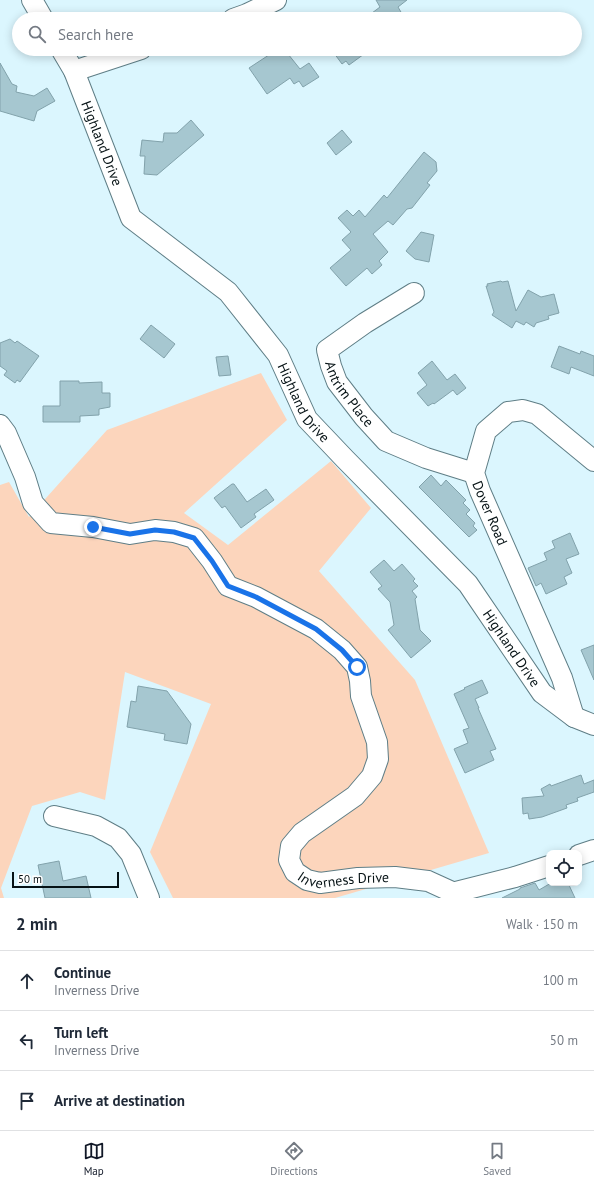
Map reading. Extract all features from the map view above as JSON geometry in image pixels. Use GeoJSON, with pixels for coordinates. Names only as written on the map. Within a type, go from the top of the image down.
{"type":"FeatureCollection","features":[{"type":"Feature","properties":{"kind":"street"},"geometry":{"type":"LineString","coordinates":[[32,0],[39,12]]}},
{"type":"Feature","properties":{"kind":"street"},"geometry":{"type":"LineString","coordinates":[[251,12],[276,0]]}},
{"type":"Feature","properties":{"kind":"street","name":"Highland Drive"},"geometry":{"type":"LineString","coordinates":[[65,56],[74,71],[131,218],[228,292],[278,355],[307,418],[345,459],[468,584],[542,693],[574,717],[594,725]]}},
{"type":"Feature","properties":{"kind":"street"},"geometry":{"type":"LineString","coordinates":[[74,71],[120,56]]}},
{"type":"Feature","properties":{"kind":"street","name":"Antrim Place"},"geometry":{"type":"LineString","coordinates":[[414,293],[365,323],[327,350],[331,366],[337,382],[364,417],[386,441],[426,458],[474,473]]}},
{"type":"Feature","properties":{"kind":"street","name":"Dover Road"},"geometry":{"type":"LineString","coordinates":[[574,717],[562,678],[480,491],[474,473],[486,431],[508,412],[523,410],[537,414],[594,462]]}},
{"type":"Feature","properties":{"kind":"street","name":"Inverness Drive"},"geometry":{"type":"LineString","coordinates":[[0,425],[6,433],[22,471],[33,503],[51,523],[93,527],[130,534],[155,530],[174,532],[194,538],[212,561],[228,586],[256,597],[316,629],[342,650],[357,667],[361,696],[377,742],[378,759],[372,776],[355,796],[302,833],[291,846],[289,860],[295,872],[307,880],[320,883],[358,878],[395,877],[428,881],[457,895]]}},
{"type":"Feature","properties":{"kind":"street"},"geometry":{"type":"LineString","coordinates":[[54,816],[96,826],[118,838],[131,854],[149,898]]}},
{"type":"Feature","properties":{"kind":"street"},"geometry":{"type":"LineString","coordinates":[[582,854],[594,850]]}},
{"type":"Feature","properties":{"kind":"street"},"geometry":{"type":"LineString","coordinates":[[457,895],[546,867]]}},
{"type":"Feature","properties":{"kind":"shaded area"},"geometry":{"type":"Polygon","coordinates":[[[261,373],[287,420],[184,513],[228,545],[331,461],[371,508],[319,571],[415,680],[489,853],[335,898],[173,898],[150,852],[211,704],[125,672],[105,800],[80,792],[32,806],[1,888],[4,898],[0,898],[0,485],[9,482],[29,517],[107,430],[261,373]]]}},
{"type":"Feature","properties":{"kind":"building"},"geometry":{"type":"Polygon","coordinates":[[[376,0],[407,0],[398,7],[401,12],[373,12],[380,7],[376,0]]]}},
{"type":"Feature","properties":{"kind":"building"},"geometry":{"type":"Polygon","coordinates":[[[267,56],[290,56],[300,69],[309,63],[319,77],[303,87],[299,81],[294,84],[290,78],[267,94],[249,68],[267,56]]]}},
{"type":"Feature","properties":{"kind":"building"},"geometry":{"type":"Polygon","coordinates":[[[336,56],[361,56],[349,65],[346,61],[342,64],[336,56]]]}},
{"type":"Feature","properties":{"kind":"building"},"geometry":{"type":"Polygon","coordinates":[[[0,63],[12,84],[17,86],[16,92],[34,96],[47,88],[55,101],[37,111],[34,121],[0,111],[0,63]]]}},
{"type":"Feature","properties":{"kind":"building"},"geometry":{"type":"Polygon","coordinates":[[[191,120],[204,135],[157,175],[144,174],[145,156],[140,156],[142,140],[163,142],[164,133],[177,133],[191,120]]]}},
{"type":"Feature","properties":{"kind":"building"},"geometry":{"type":"Polygon","coordinates":[[[342,130],[352,142],[336,155],[327,143],[342,130]]]}},
{"type":"Feature","properties":{"kind":"building"},"geometry":{"type":"Polygon","coordinates":[[[424,152],[436,162],[437,171],[427,183],[430,185],[412,208],[407,209],[393,225],[388,221],[373,234],[388,252],[379,261],[382,265],[372,274],[367,268],[346,286],[330,268],[351,250],[342,240],[351,232],[338,218],[347,210],[353,216],[359,210],[365,217],[384,195],[387,198],[424,152]]]}},
{"type":"Feature","properties":{"kind":"building"},"geometry":{"type":"Polygon","coordinates":[[[421,232],[434,235],[429,262],[415,259],[406,251],[421,232]]]}},
{"type":"Feature","properties":{"kind":"building"},"geometry":{"type":"Polygon","coordinates":[[[508,281],[516,311],[528,290],[541,297],[554,294],[559,313],[548,316],[549,319],[536,323],[534,327],[526,322],[524,325],[516,321],[512,328],[492,315],[494,312],[486,286],[488,286],[487,284],[508,281]]]}},
{"type":"Feature","properties":{"kind":"building"},"geometry":{"type":"Polygon","coordinates":[[[151,325],[175,344],[164,358],[140,339],[151,325]]]}},
{"type":"Feature","properties":{"kind":"building"},"geometry":{"type":"Polygon","coordinates":[[[10,339],[15,343],[17,341],[39,356],[20,382],[17,380],[15,383],[4,375],[7,371],[0,366],[0,343],[10,339]]]}},
{"type":"Feature","properties":{"kind":"building"},"geometry":{"type":"Polygon","coordinates":[[[559,346],[580,354],[581,351],[594,356],[594,376],[571,367],[569,374],[551,367],[559,346]]]}},
{"type":"Feature","properties":{"kind":"building"},"geometry":{"type":"Polygon","coordinates":[[[228,356],[231,375],[219,376],[216,357],[228,356]]]}},
{"type":"Feature","properties":{"kind":"building"},"geometry":{"type":"Polygon","coordinates":[[[432,361],[447,380],[455,374],[466,388],[457,395],[453,390],[434,404],[433,403],[428,406],[417,393],[427,385],[418,373],[432,361]]]}},
{"type":"Feature","properties":{"kind":"building"},"geometry":{"type":"Polygon","coordinates":[[[60,381],[79,381],[79,383],[102,382],[102,393],[110,393],[110,407],[99,409],[99,415],[80,416],[80,422],[43,422],[43,406],[60,406],[60,381]]]}},
{"type":"Feature","properties":{"kind":"building"},"geometry":{"type":"Polygon","coordinates":[[[431,475],[441,486],[446,480],[466,500],[463,503],[470,510],[466,514],[475,523],[473,526],[477,530],[469,537],[419,487],[431,475]]]}},
{"type":"Feature","properties":{"kind":"building"},"geometry":{"type":"Polygon","coordinates":[[[234,484],[247,502],[266,489],[274,500],[254,514],[256,517],[241,528],[225,506],[222,508],[214,498],[234,484]]]}},
{"type":"Feature","properties":{"kind":"building"},"geometry":{"type":"Polygon","coordinates":[[[570,533],[579,554],[566,559],[572,573],[564,577],[567,584],[546,594],[541,583],[536,586],[528,568],[547,560],[544,553],[555,548],[552,541],[570,533]]]}},
{"type":"Feature","properties":{"kind":"building"},"geometry":{"type":"Polygon","coordinates":[[[384,560],[394,571],[402,564],[415,579],[413,581],[418,586],[412,591],[417,597],[415,599],[420,630],[431,641],[411,658],[388,630],[394,625],[390,602],[378,589],[382,586],[370,572],[384,560]]]}},
{"type":"Feature","properties":{"kind":"building"},"geometry":{"type":"Polygon","coordinates":[[[594,645],[594,680],[581,650],[594,645]]]}},
{"type":"Feature","properties":{"kind":"building"},"geometry":{"type":"Polygon","coordinates":[[[482,680],[488,693],[475,699],[496,749],[490,751],[494,760],[465,773],[454,749],[468,743],[463,730],[469,728],[454,694],[482,680]]]}},
{"type":"Feature","properties":{"kind":"building"},"geometry":{"type":"Polygon","coordinates":[[[138,686],[167,691],[191,724],[187,744],[164,740],[165,734],[127,727],[131,701],[136,702],[138,686]]]}},
{"type":"Feature","properties":{"kind":"building"},"geometry":{"type":"Polygon","coordinates":[[[581,775],[584,784],[594,780],[594,792],[577,798],[578,801],[566,805],[567,808],[542,817],[529,819],[528,813],[523,814],[522,798],[544,796],[541,789],[550,784],[551,786],[581,775]]]}},
{"type":"Feature","properties":{"kind":"building"},"geometry":{"type":"Polygon","coordinates":[[[59,861],[63,881],[86,876],[91,898],[45,898],[38,865],[59,861]]]}},
{"type":"Feature","properties":{"kind":"building"},"geometry":{"type":"Polygon","coordinates":[[[535,883],[539,890],[546,886],[569,886],[575,898],[502,898],[520,888],[535,883]]]}},
{"type":"Feature","properties":{"kind":"route"},"geometry":{"type":"LineString","coordinates":[[93,527],[130,534],[155,530],[174,532],[194,538],[212,561],[228,586],[256,597],[316,629],[342,650],[357,667]]}}]}
